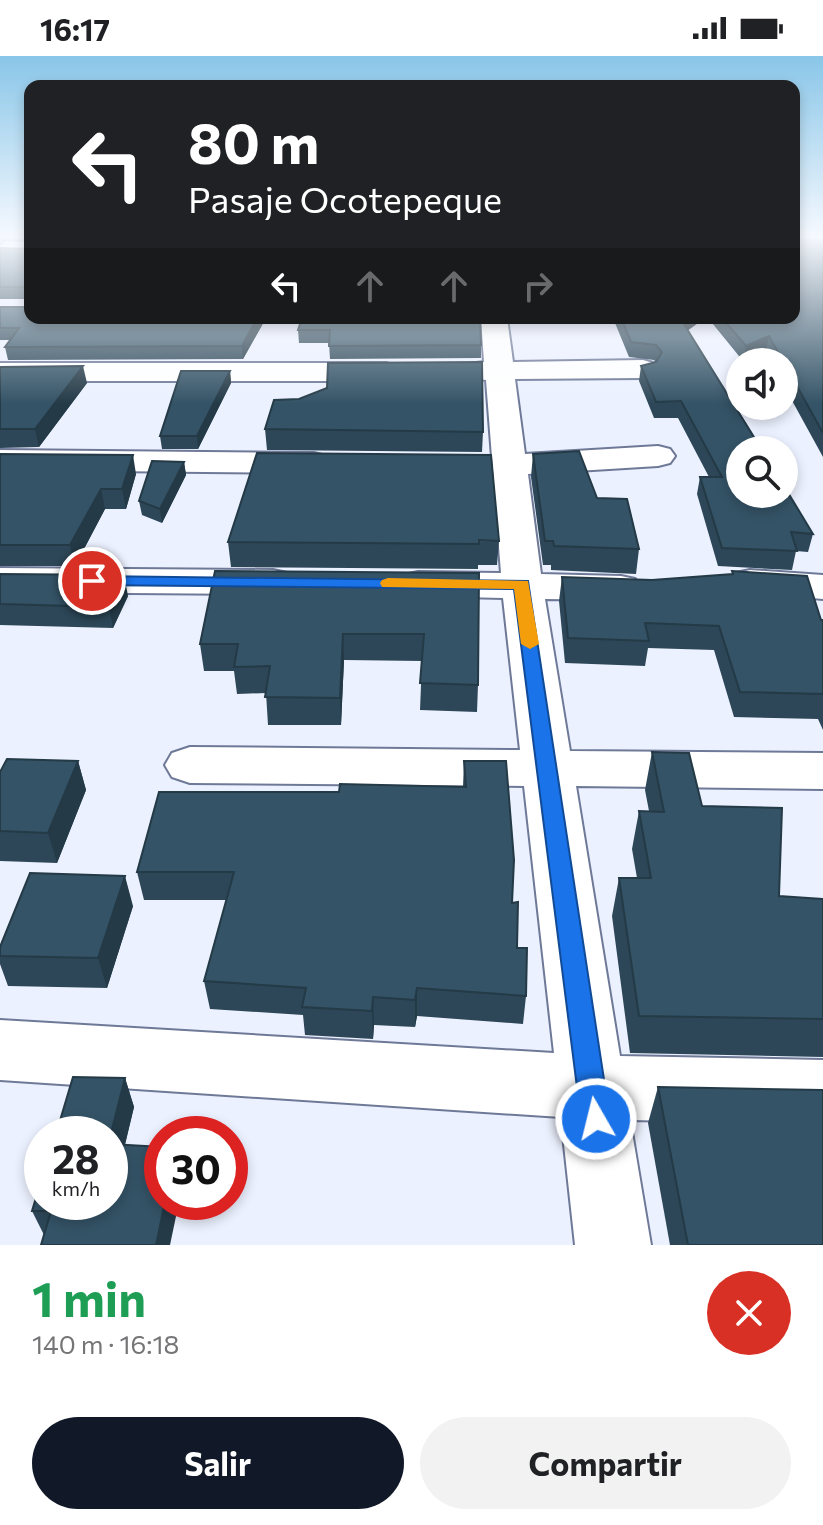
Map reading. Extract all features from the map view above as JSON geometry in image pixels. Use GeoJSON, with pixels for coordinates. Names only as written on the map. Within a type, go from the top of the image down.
{"type":"FeatureCollection","features":[{"type":"Feature","properties":{"kind":"street"},"geometry":{"type":"LineString","coordinates":[[495,324],[500,371],[493,465],[522,584],[613,1245]]}},
{"type":"Feature","properties":{"kind":"street"},"geometry":{"type":"LineString","coordinates":[[437,371],[643,369]]}},
{"type":"Feature","properties":{"kind":"street"},"geometry":{"type":"LineString","coordinates":[[0,372],[406,371]]}},
{"type":"Feature","properties":{"kind":"street"},"geometry":{"type":"LineString","coordinates":[[493,465],[658,456]]}},
{"type":"Feature","properties":{"kind":"street"},"geometry":{"type":"LineString","coordinates":[[0,460],[350,464]]}},
{"type":"Feature","properties":{"kind":"street"},"geometry":{"type":"LineString","coordinates":[[0,580],[316,583]]}},
{"type":"Feature","properties":{"kind":"street"},"geometry":{"type":"LineString","coordinates":[[711,582],[727,580],[823,587]]}},
{"type":"Feature","properties":{"kind":"street"},"geometry":{"type":"LineString","coordinates":[[380,583],[664,587]]}},
{"type":"Feature","properties":{"kind":"street"},"geometry":{"type":"LineString","coordinates":[[190,765],[823,771]]}},
{"type":"Feature","properties":{"kind":"street"},"geometry":{"type":"LineString","coordinates":[[0,1050],[591,1087],[823,1092]]}},
{"type":"Feature","properties":{"kind":"building"},"geometry":{"type":"Polygon","coordinates":[[[800,293],[823,293],[823,433],[798,388],[798,348],[776,348],[769,336],[746,346],[727,324],[800,324],[800,293]]]}},
{"type":"Feature","properties":{"kind":"building"},"geometry":{"type":"Polygon","coordinates":[[[0,307],[24,307],[24,324],[254,324],[242,346],[5,347],[19,328],[0,328],[0,307]]]}},
{"type":"Feature","properties":{"kind":"building"},"geometry":{"type":"Polygon","coordinates":[[[300,324],[480,324],[481,345],[329,346],[330,330],[298,330],[300,324]]]}},
{"type":"Feature","properties":{"kind":"building"},"geometry":{"type":"Polygon","coordinates":[[[624,324],[684,324],[726,392],[726,420],[743,420],[753,436],[726,436],[726,508],[797,508],[813,534],[791,532],[797,551],[722,548],[700,477],[722,477],[681,401],[656,402],[641,366],[656,362],[662,352],[656,345],[631,342],[624,324]]]}},
{"type":"Feature","properties":{"kind":"building"},"geometry":{"type":"Polygon","coordinates":[[[482,362],[483,432],[265,429],[274,400],[299,399],[327,388],[328,363],[482,362]]]}},
{"type":"Feature","properties":{"kind":"building"},"geometry":{"type":"Polygon","coordinates":[[[83,366],[35,429],[0,429],[0,367],[83,366]]]}},
{"type":"Feature","properties":{"kind":"building"},"geometry":{"type":"Polygon","coordinates":[[[181,371],[230,371],[197,436],[160,436],[181,371]]]}},
{"type":"Feature","properties":{"kind":"building"},"geometry":{"type":"Polygon","coordinates":[[[579,451],[597,498],[627,499],[639,549],[554,546],[553,541],[545,541],[533,454],[579,451]]]}},
{"type":"Feature","properties":{"kind":"building"},"geometry":{"type":"Polygon","coordinates":[[[257,453],[491,455],[499,541],[479,540],[479,544],[228,542],[257,453]]]}},
{"type":"Feature","properties":{"kind":"building"},"geometry":{"type":"Polygon","coordinates":[[[0,454],[133,455],[122,489],[101,489],[70,545],[0,545],[0,454]]]}},
{"type":"Feature","properties":{"kind":"building"},"geometry":{"type":"Polygon","coordinates":[[[152,461],[184,462],[160,509],[139,501],[152,461]]]}},
{"type":"Feature","properties":{"kind":"building"},"geometry":{"type":"Polygon","coordinates":[[[215,571],[479,573],[478,685],[420,683],[424,634],[343,634],[340,698],[265,697],[270,666],[234,667],[238,644],[200,644],[215,571]]]}},
{"type":"Feature","properties":{"kind":"building"},"geometry":{"type":"Polygon","coordinates":[[[732,571],[807,576],[823,620],[823,694],[740,692],[719,626],[645,623],[649,641],[568,638],[562,577],[652,580],[733,574],[732,571]]]}},
{"type":"Feature","properties":{"kind":"building"},"geometry":{"type":"Polygon","coordinates":[[[0,574],[124,575],[109,607],[0,604],[0,574]]]}},
{"type":"Feature","properties":{"kind":"building"},"geometry":{"type":"Polygon","coordinates":[[[652,752],[689,753],[702,806],[782,808],[779,896],[823,899],[823,1019],[639,1016],[619,878],[651,878],[639,811],[664,812],[652,752]]]}},
{"type":"Feature","properties":{"kind":"building"},"geometry":{"type":"Polygon","coordinates":[[[7,759],[78,761],[48,833],[0,831],[0,772],[7,759]]]}},
{"type":"Feature","properties":{"kind":"building"},"geometry":{"type":"Polygon","coordinates":[[[464,761],[506,761],[514,860],[512,903],[518,902],[517,948],[527,948],[526,996],[417,988],[415,1000],[373,997],[372,1011],[302,1007],[306,988],[204,981],[234,872],[137,872],[159,792],[339,792],[340,784],[466,787],[464,761]]]}},
{"type":"Feature","properties":{"kind":"building"},"geometry":{"type":"Polygon","coordinates":[[[30,873],[125,876],[98,958],[0,956],[0,947],[30,873]]]}},
{"type":"Feature","properties":{"kind":"building"},"geometry":{"type":"Polygon","coordinates":[[[73,1077],[125,1078],[115,1116],[61,1116],[73,1077]]]}},
{"type":"Feature","properties":{"kind":"building"},"geometry":{"type":"Polygon","coordinates":[[[658,1087],[823,1090],[823,1245],[688,1245],[658,1087]]]}},
{"type":"Feature","properties":{"kind":"building"},"geometry":{"type":"Polygon","coordinates":[[[128,1145],[144,1146],[144,1220],[161,1220],[156,1245],[41,1245],[48,1220],[128,1220],[128,1145]]]}},
{"type":"Feature","properties":{"kind":"slow traffic"},"geometry":{"type":"LineString","coordinates":[[388,583],[522,584],[530,644]]}},
{"type":"Feature","properties":{"kind":"route"},"geometry":{"type":"LineString","coordinates":[[92,581],[522,584],[596,1119]]}}]}
